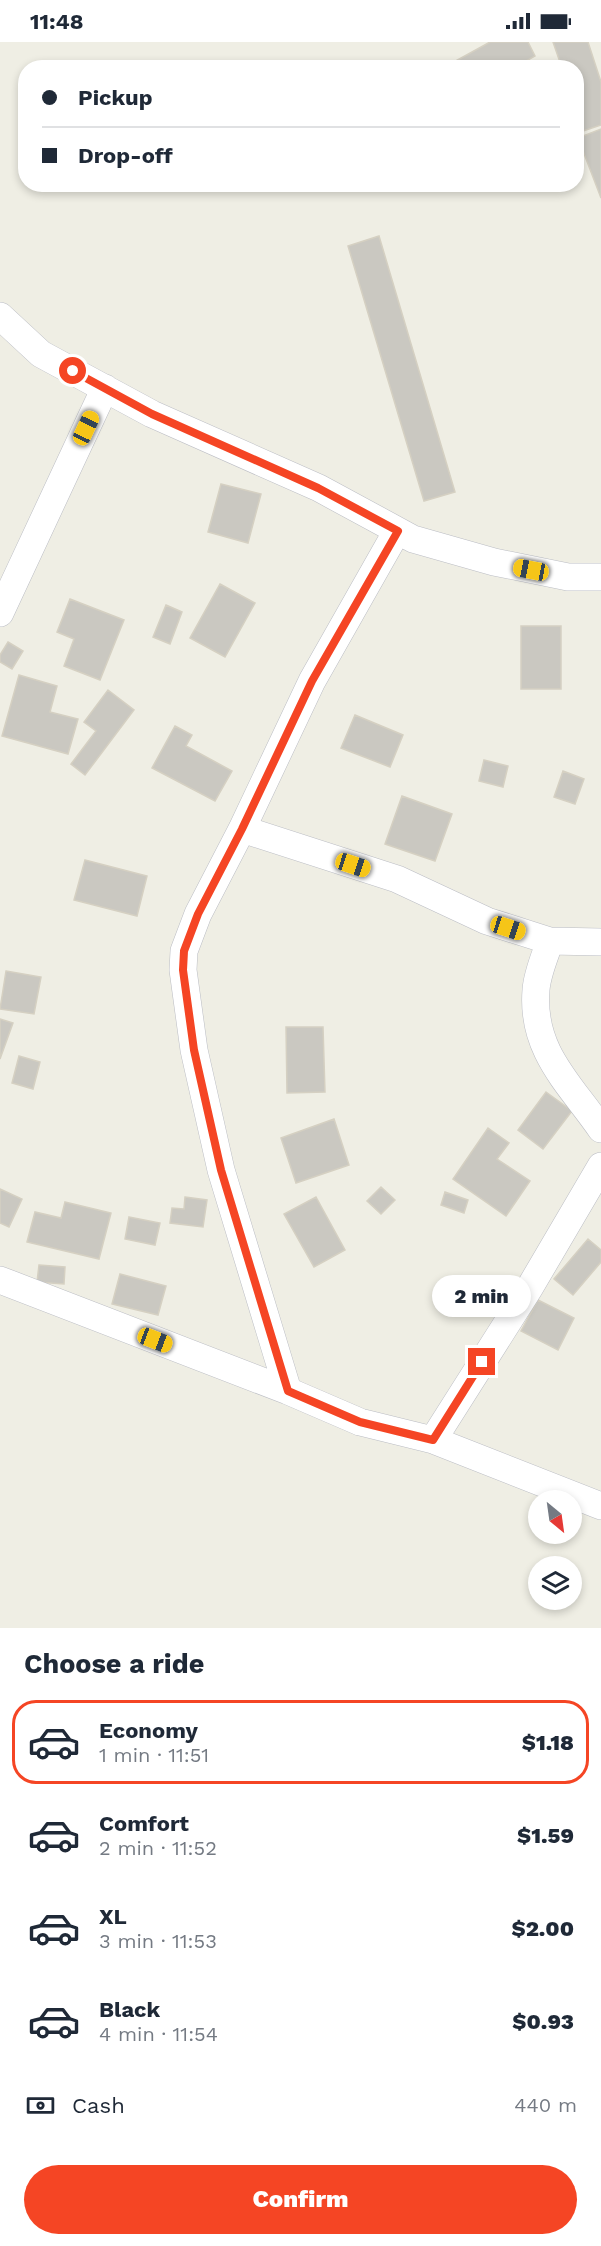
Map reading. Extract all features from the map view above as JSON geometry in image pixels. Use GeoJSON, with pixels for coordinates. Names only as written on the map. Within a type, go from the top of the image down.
{"type":"FeatureCollection","features":[{"type":"Feature","properties":{"kind":"street"},"geometry":{"type":"LineString","coordinates":[[0,316],[41,354],[152,414],[318,488],[413,539],[494,562],[568,577],[601,577]]}},
{"type":"Feature","properties":{"kind":"street"},"geometry":{"type":"LineString","coordinates":[[0,613],[105,388]]}},
{"type":"Feature","properties":{"kind":"street"},"geometry":{"type":"LineString","coordinates":[[288,1391],[221,1170],[194,1050],[183,970],[184,951],[198,914],[242,829],[312,681],[398,531]]}},
{"type":"Feature","properties":{"kind":"street"},"geometry":{"type":"LineString","coordinates":[[242,829],[397,879],[487,921],[550,941],[601,942]]}},
{"type":"Feature","properties":{"kind":"street"},"geometry":{"type":"LineString","coordinates":[[550,941],[536,989],[538,1026],[549,1060],[601,1129]]}},
{"type":"Feature","properties":{"kind":"street"},"geometry":{"type":"LineString","coordinates":[[433,1440],[530,1287],[601,1166]]}},
{"type":"Feature","properties":{"kind":"street"},"geometry":{"type":"LineString","coordinates":[[0,1280],[288,1391],[360,1422],[433,1440],[601,1506]]}},
{"type":"Feature","properties":{"kind":"building"},"geometry":{"type":"Polygon","coordinates":[[[490,42],[528,42],[535,56],[528,60],[457,60],[490,42]]]}},
{"type":"Feature","properties":{"kind":"building"},"geometry":{"type":"Polygon","coordinates":[[[553,42],[588,42],[601,82],[601,125],[584,131],[584,60],[559,60],[553,42]]]}},
{"type":"Feature","properties":{"kind":"building"},"geometry":{"type":"Polygon","coordinates":[[[601,129],[601,198],[584,154],[584,136],[601,129]]]}},
{"type":"Feature","properties":{"kind":"building"},"geometry":{"type":"Polygon","coordinates":[[[379,236],[455,492],[424,501],[348,246],[379,236]]]}},
{"type":"Feature","properties":{"kind":"building"},"geometry":{"type":"Polygon","coordinates":[[[221,484],[261,494],[248,543],[208,532],[221,484]]]}},
{"type":"Feature","properties":{"kind":"building"},"geometry":{"type":"Polygon","coordinates":[[[220,584],[255,603],[225,657],[190,638],[220,584]]]}},
{"type":"Feature","properties":{"kind":"building"},"geometry":{"type":"Polygon","coordinates":[[[70,599],[124,620],[100,680],[64,666],[74,639],[57,632],[70,599]]]}},
{"type":"Feature","properties":{"kind":"building"},"geometry":{"type":"Polygon","coordinates":[[[166,605],[182,612],[170,644],[153,637],[166,605]]]}},
{"type":"Feature","properties":{"kind":"building"},"geometry":{"type":"Polygon","coordinates":[[[521,626],[561,626],[561,689],[521,689],[521,626]]]}},
{"type":"Feature","properties":{"kind":"building"},"geometry":{"type":"Polygon","coordinates":[[[8,642],[23,651],[12,669],[0,662],[0,655],[8,642]]]}},
{"type":"Feature","properties":{"kind":"building"},"geometry":{"type":"Polygon","coordinates":[[[19,675],[57,686],[50,712],[78,719],[68,754],[2,736],[19,675]]]}},
{"type":"Feature","properties":{"kind":"building"},"geometry":{"type":"Polygon","coordinates":[[[108,690],[134,710],[85,775],[71,764],[96,731],[84,722],[108,690]]]}},
{"type":"Feature","properties":{"kind":"building"},"geometry":{"type":"Polygon","coordinates":[[[355,715],[403,735],[390,767],[341,748],[355,715]]]}},
{"type":"Feature","properties":{"kind":"building"},"geometry":{"type":"Polygon","coordinates":[[[175,726],[192,735],[186,746],[232,771],[215,801],[152,768],[175,726]]]}},
{"type":"Feature","properties":{"kind":"building"},"geometry":{"type":"Polygon","coordinates":[[[484,760],[508,766],[503,787],[479,781],[484,760]]]}},
{"type":"Feature","properties":{"kind":"building"},"geometry":{"type":"Polygon","coordinates":[[[563,771],[584,779],[575,804],[554,797],[563,771]]]}},
{"type":"Feature","properties":{"kind":"building"},"geometry":{"type":"Polygon","coordinates":[[[402,796],[452,814],[435,861],[385,844],[402,796]]]}},
{"type":"Feature","properties":{"kind":"building"},"geometry":{"type":"Polygon","coordinates":[[[85,860],[147,876],[137,916],[74,900],[85,860]]]}},
{"type":"Feature","properties":{"kind":"building"},"geometry":{"type":"Polygon","coordinates":[[[6,971],[41,977],[34,1014],[0,1009],[6,971]]]}},
{"type":"Feature","properties":{"kind":"building"},"geometry":{"type":"Polygon","coordinates":[[[0,1019],[13,1023],[0,1059],[0,1019]]]}},
{"type":"Feature","properties":{"kind":"building"},"geometry":{"type":"Polygon","coordinates":[[[286,1027],[323,1027],[325,1092],[287,1093],[286,1027]]]}},
{"type":"Feature","properties":{"kind":"building"},"geometry":{"type":"Polygon","coordinates":[[[19,1056],[40,1062],[33,1089],[12,1083],[19,1056]]]}},
{"type":"Feature","properties":{"kind":"building"},"geometry":{"type":"Polygon","coordinates":[[[546,1092],[572,1111],[543,1149],[518,1130],[546,1092]]]}},
{"type":"Feature","properties":{"kind":"building"},"geometry":{"type":"Polygon","coordinates":[[[334,1119],[349,1165],[296,1183],[281,1138],[334,1119]]]}},
{"type":"Feature","properties":{"kind":"building"},"geometry":{"type":"Polygon","coordinates":[[[488,1128],[509,1143],[497,1159],[530,1181],[506,1216],[453,1179],[488,1128]]]}},
{"type":"Feature","properties":{"kind":"building"},"geometry":{"type":"Polygon","coordinates":[[[381,1187],[395,1200],[381,1214],[367,1201],[381,1187]]]}},
{"type":"Feature","properties":{"kind":"building"},"geometry":{"type":"Polygon","coordinates":[[[0,1189],[22,1199],[9,1227],[0,1223],[0,1189]]]}},
{"type":"Feature","properties":{"kind":"building"},"geometry":{"type":"Polygon","coordinates":[[[445,1192],[468,1200],[464,1213],[441,1205],[445,1192]]]}},
{"type":"Feature","properties":{"kind":"building"},"geometry":{"type":"Polygon","coordinates":[[[185,1197],[207,1200],[203,1227],[170,1223],[172,1208],[184,1209],[185,1197]]]}},
{"type":"Feature","properties":{"kind":"building"},"geometry":{"type":"Polygon","coordinates":[[[316,1197],[345,1250],[314,1267],[284,1214],[316,1197]]]}},
{"type":"Feature","properties":{"kind":"building"},"geometry":{"type":"Polygon","coordinates":[[[65,1202],[111,1213],[99,1259],[27,1242],[35,1212],[61,1218],[65,1202]]]}},
{"type":"Feature","properties":{"kind":"building"},"geometry":{"type":"Polygon","coordinates":[[[129,1217],[160,1223],[155,1245],[125,1239],[129,1217]]]}},
{"type":"Feature","properties":{"kind":"building"},"geometry":{"type":"Polygon","coordinates":[[[588,1239],[601,1250],[601,1262],[573,1295],[554,1279],[588,1239]]]}},
{"type":"Feature","properties":{"kind":"building"},"geometry":{"type":"Polygon","coordinates":[[[39,1265],[65,1267],[64,1284],[37,1282],[39,1265]]]}},
{"type":"Feature","properties":{"kind":"building"},"geometry":{"type":"Polygon","coordinates":[[[120,1274],[166,1286],[158,1315],[112,1304],[120,1274]]]}},
{"type":"Feature","properties":{"kind":"building"},"geometry":{"type":"Polygon","coordinates":[[[538,1300],[574,1318],[558,1350],[521,1331],[538,1300]]]}},
{"type":"Feature","properties":{"kind":"route"},"geometry":{"type":"LineString","coordinates":[[73,371],[152,414],[318,488],[398,531],[312,681],[242,829],[198,914],[184,951],[183,970],[194,1050],[221,1170],[288,1391],[360,1422],[433,1440],[482,1362]]}}]}
